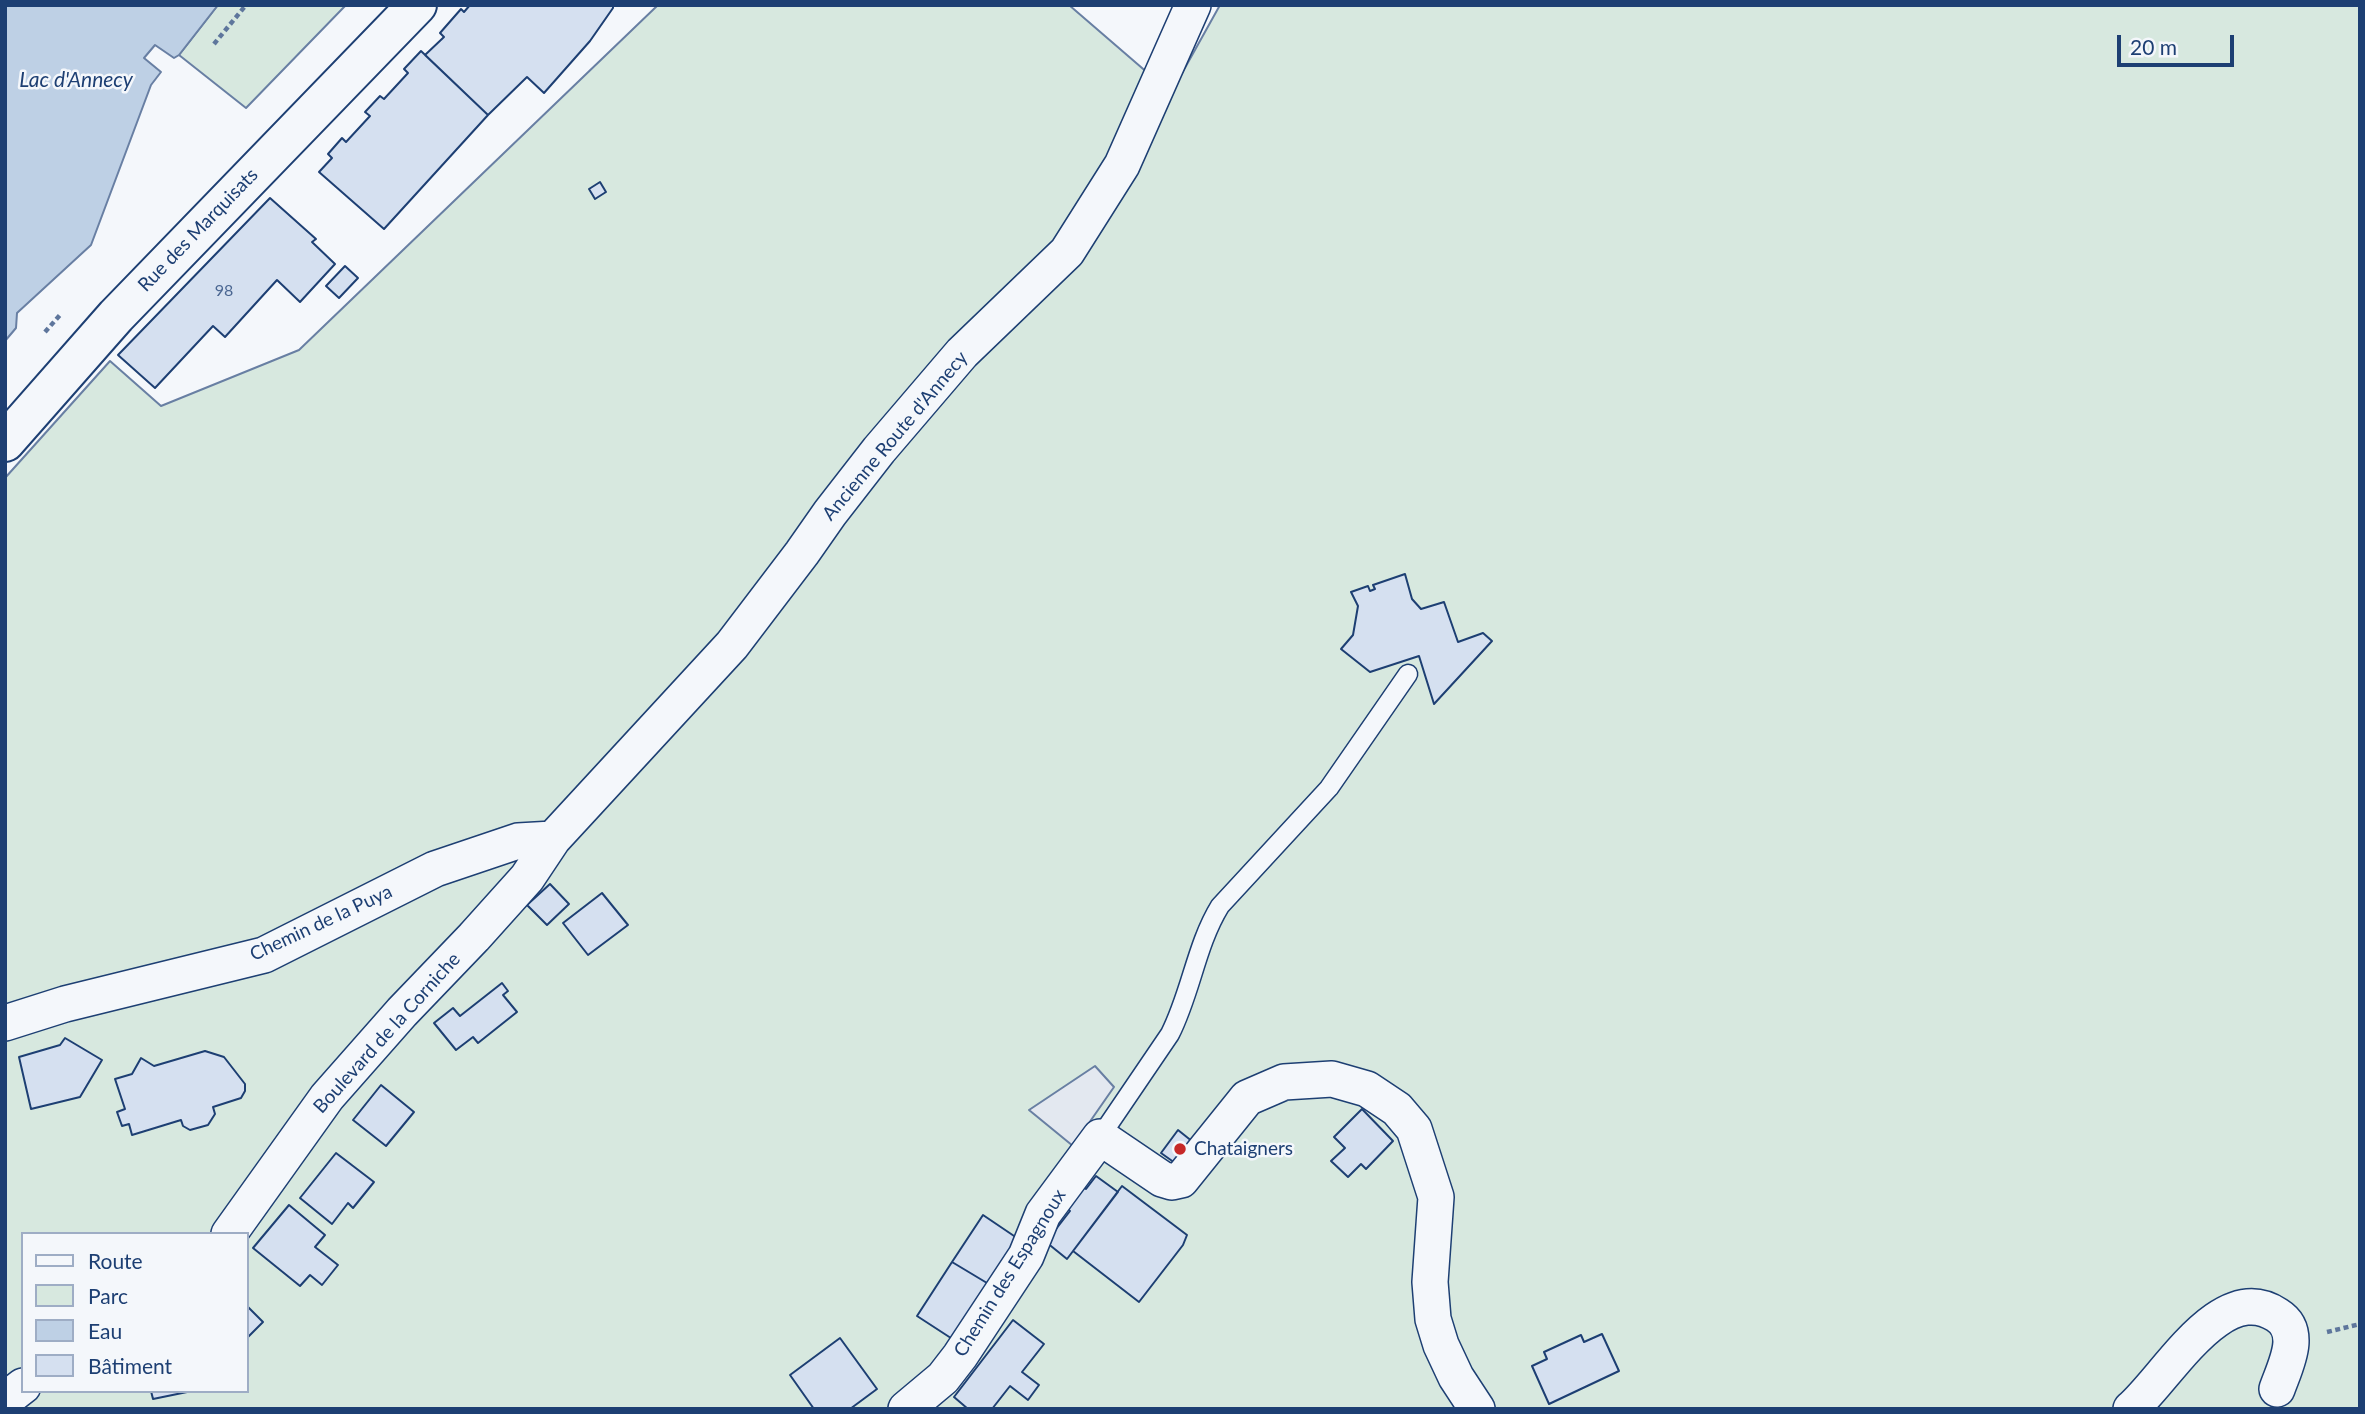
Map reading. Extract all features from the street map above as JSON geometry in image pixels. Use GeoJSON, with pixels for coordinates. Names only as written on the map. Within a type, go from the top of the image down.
{"type":"FeatureCollection","features":[{"type":"Feature","properties":{"kind":"main road","name":"Rue des Marquisats"},"geometry":{"type":"LineString","coordinates":[[5,442],[125,306],[408,16]]}},
{"type":"Feature","properties":{"kind":"street","name":"Ancienne Route d'Annecy"},"geometry":{"type":"LineString","coordinates":[[553,839],[732,645],[863,471],[962,354],[1067,252],[1122,165],[1194,5]]}},
{"type":"Feature","properties":{"kind":"street","name":"Chemin de la Puya"},"geometry":{"type":"LineString","coordinates":[[5,1023],[65,1004],[264,955],[435,869],[518,841],[553,839]]}},
{"type":"Feature","properties":{"kind":"street","name":"Boulevard de la Corniche"},"geometry":{"type":"LineString","coordinates":[[230,1232],[327,1097],[527,878],[553,839]]}},
{"type":"Feature","properties":{"kind":"street"},"geometry":{"type":"LineString","coordinates":[[1100,1137],[1162,1179],[1172,1182],[1181,1180],[1247,1098],[1260,1091],[1284,1082],[1332,1079],[1380,1096],[1397,1109],[1414,1129],[1429,1170],[1436,1197],[1430,1282],[1433,1319],[1441,1345],[1456,1377],[1477,1409]]}},
{"type":"Feature","properties":{"kind":"street","name":"Chemin des Espagnoux"},"geometry":{"type":"LineString","coordinates":[[906,1409],[943,1378],[960,1356],[1026,1256],[1043,1214],[1100,1137]]}},
{"type":"Feature","properties":{"kind":"street"},"geometry":{"type":"LineString","coordinates":[[2131,1409],[2144,1398],[2205,1328],[2228,1311],[2247,1306],[2265,1308],[2280,1316],[2289,1326],[2292,1340],[2273,1399]]}},
{"type":"Feature","properties":{"kind":"street"},"geometry":{"type":"LineString","coordinates":[[5,1400],[21,1388]]}},
{"type":"Feature","properties":{"kind":"lane"},"geometry":{"type":"LineString","coordinates":[[1100,1137],[1170,1034],[1179,1016],[1208,926],[1220,905],[1329,788],[1408,674]]}},
{"type":"Feature","properties":{"kind":"path"},"geometry":{"type":"LineString","coordinates":[[214,44],[246,5]]}},
{"type":"Feature","properties":{"kind":"green space"},"geometry":{"type":"Polygon","coordinates":[[[218,5],[346,5],[246,108],[179,55],[218,5]]]}},
{"type":"Feature","properties":{"kind":"green space"},"geometry":{"type":"Polygon","coordinates":[[[658,5],[1069,5],[1171,93],[1220,5],[2360,5],[2360,1409],[5,1409],[5,478],[110,361],[161,406],[299,350],[658,5]]]}},
{"type":"Feature","properties":{"kind":"shaded area"},"geometry":{"type":"Polygon","coordinates":[[[1095,1066],[1114,1087],[1073,1146],[1029,1110],[1095,1066]]]}},
{"type":"Feature","properties":{"kind":"water","name":"Lac d'Annecy"},"geometry":{"type":"Polygon","coordinates":[[[5,5],[218,5],[179,55],[174,58],[155,45],[144,58],[161,72],[151,85],[91,245],[17,313],[16,328],[5,341],[5,5]]]}},
{"type":"Feature","properties":{"kind":"building"},"geometry":{"type":"Polygon","coordinates":[[[470,5],[613,5],[613,8],[590,41],[544,93],[527,77],[488,115],[425,55],[444,37],[440,33],[461,9],[464,12],[470,5]]]}},
{"type":"Feature","properties":{"kind":"building"},"geometry":{"type":"Polygon","coordinates":[[[421,51],[488,115],[384,229],[319,172],[332,158],[328,154],[342,138],[346,142],[370,116],[365,112],[380,96],[384,99],[408,73],[404,69],[421,51]]]}},
{"type":"Feature","properties":{"kind":"building"},"geometry":{"type":"Polygon","coordinates":[[[600,182],[606,192],[595,199],[589,189],[600,182]]]}},
{"type":"Feature","properties":{"kind":"building"},"geometry":{"type":"Polygon","coordinates":[[[270,198],[316,239],[312,242],[335,264],[300,302],[277,280],[225,337],[213,326],[155,388],[118,355],[270,198]]]}},
{"type":"Feature","properties":{"kind":"building"},"geometry":{"type":"Polygon","coordinates":[[[345,266],[358,278],[339,298],[326,286],[345,266]]]}},
{"type":"Feature","properties":{"kind":"building"},"geometry":{"type":"Polygon","coordinates":[[[1405,574],[1412,599],[1421,609],[1444,602],[1458,642],[1483,633],[1492,641],[1434,704],[1419,656],[1370,672],[1341,649],[1353,635],[1358,606],[1351,592],[1368,586],[1370,591],[1375,589],[1373,585],[1405,574]]]}},
{"type":"Feature","properties":{"kind":"building"},"geometry":{"type":"Polygon","coordinates":[[[550,884],[569,904],[547,925],[527,905],[550,884]]]}},
{"type":"Feature","properties":{"kind":"building"},"geometry":{"type":"Polygon","coordinates":[[[602,893],[628,925],[588,955],[563,923],[602,893]]]}},
{"type":"Feature","properties":{"kind":"building"},"geometry":{"type":"Polygon","coordinates":[[[502,983],[508,991],[503,995],[517,1012],[478,1043],[473,1037],[456,1050],[434,1023],[453,1008],[460,1016],[502,983]]]}},
{"type":"Feature","properties":{"kind":"building"},"geometry":{"type":"Polygon","coordinates":[[[65,1038],[102,1060],[80,1097],[31,1109],[19,1057],[60,1045],[65,1038]]]}},
{"type":"Feature","properties":{"kind":"building"},"geometry":{"type":"Polygon","coordinates":[[[205,1051],[224,1057],[245,1084],[241,1098],[213,1107],[215,1114],[208,1125],[190,1130],[183,1126],[181,1120],[132,1135],[129,1124],[122,1126],[117,1112],[125,1109],[115,1079],[132,1074],[141,1058],[154,1066],[205,1051]]]}},
{"type":"Feature","properties":{"kind":"building"},"geometry":{"type":"Polygon","coordinates":[[[381,1085],[414,1112],[386,1146],[353,1120],[381,1085]]]}},
{"type":"Feature","properties":{"kind":"building"},"geometry":{"type":"Polygon","coordinates":[[[1362,1109],[1393,1141],[1366,1169],[1361,1164],[1348,1177],[1331,1161],[1345,1148],[1334,1137],[1362,1109]]]}},
{"type":"Feature","properties":{"kind":"building","name":"Chataigners"},"geometry":{"type":"Polygon","coordinates":[[[1178,1130],[1198,1146],[1182,1168],[1161,1153],[1178,1130]]]}},
{"type":"Feature","properties":{"kind":"building"},"geometry":{"type":"Polygon","coordinates":[[[336,1153],[374,1182],[353,1208],[348,1203],[332,1224],[300,1198],[336,1153]]]}},
{"type":"Feature","properties":{"kind":"building"},"geometry":{"type":"Polygon","coordinates":[[[1096,1176],[1118,1192],[1067,1259],[1046,1242],[1070,1211],[1063,1205],[1079,1184],[1086,1189],[1096,1176]]]}},
{"type":"Feature","properties":{"kind":"building"},"geometry":{"type":"Polygon","coordinates":[[[1122,1186],[1187,1235],[1183,1245],[1139,1302],[1073,1251],[1122,1186]]]}},
{"type":"Feature","properties":{"kind":"building"},"geometry":{"type":"Polygon","coordinates":[[[289,1205],[325,1235],[315,1247],[338,1265],[322,1285],[310,1275],[300,1286],[253,1248],[289,1205]]]}},
{"type":"Feature","properties":{"kind":"building"},"geometry":{"type":"Polygon","coordinates":[[[983,1215],[1020,1240],[992,1286],[952,1262],[983,1215]]]}},
{"type":"Feature","properties":{"kind":"building"},"geometry":{"type":"Polygon","coordinates":[[[952,1262],[992,1286],[957,1342],[917,1316],[952,1262]]]}},
{"type":"Feature","properties":{"kind":"building"},"geometry":{"type":"Polygon","coordinates":[[[248,1307],[263,1322],[248,1337],[248,1307]]]}},
{"type":"Feature","properties":{"kind":"building"},"geometry":{"type":"Polygon","coordinates":[[[1013,1320],[1044,1344],[1022,1372],[1039,1385],[1028,1400],[1010,1386],[992,1409],[968,1409],[954,1397],[1013,1320]]]}},
{"type":"Feature","properties":{"kind":"building"},"geometry":{"type":"Polygon","coordinates":[[[1602,1334],[1619,1371],[1549,1404],[1532,1366],[1547,1359],[1544,1352],[1581,1335],[1584,1342],[1602,1334]]]}},
{"type":"Feature","properties":{"kind":"building"},"geometry":{"type":"Polygon","coordinates":[[[840,1338],[877,1389],[850,1409],[814,1409],[790,1375],[840,1338]]]}},
{"type":"Feature","properties":{"kind":"building"},"geometry":{"type":"Polygon","coordinates":[[[152,1393],[182,1393],[153,1399],[152,1393]]]}},
{"type":"Feature","properties":{"kind":"place","name":"Chataigners"},"geometry":{"type":"Point","coordinates":[1180,1149]}}]}
